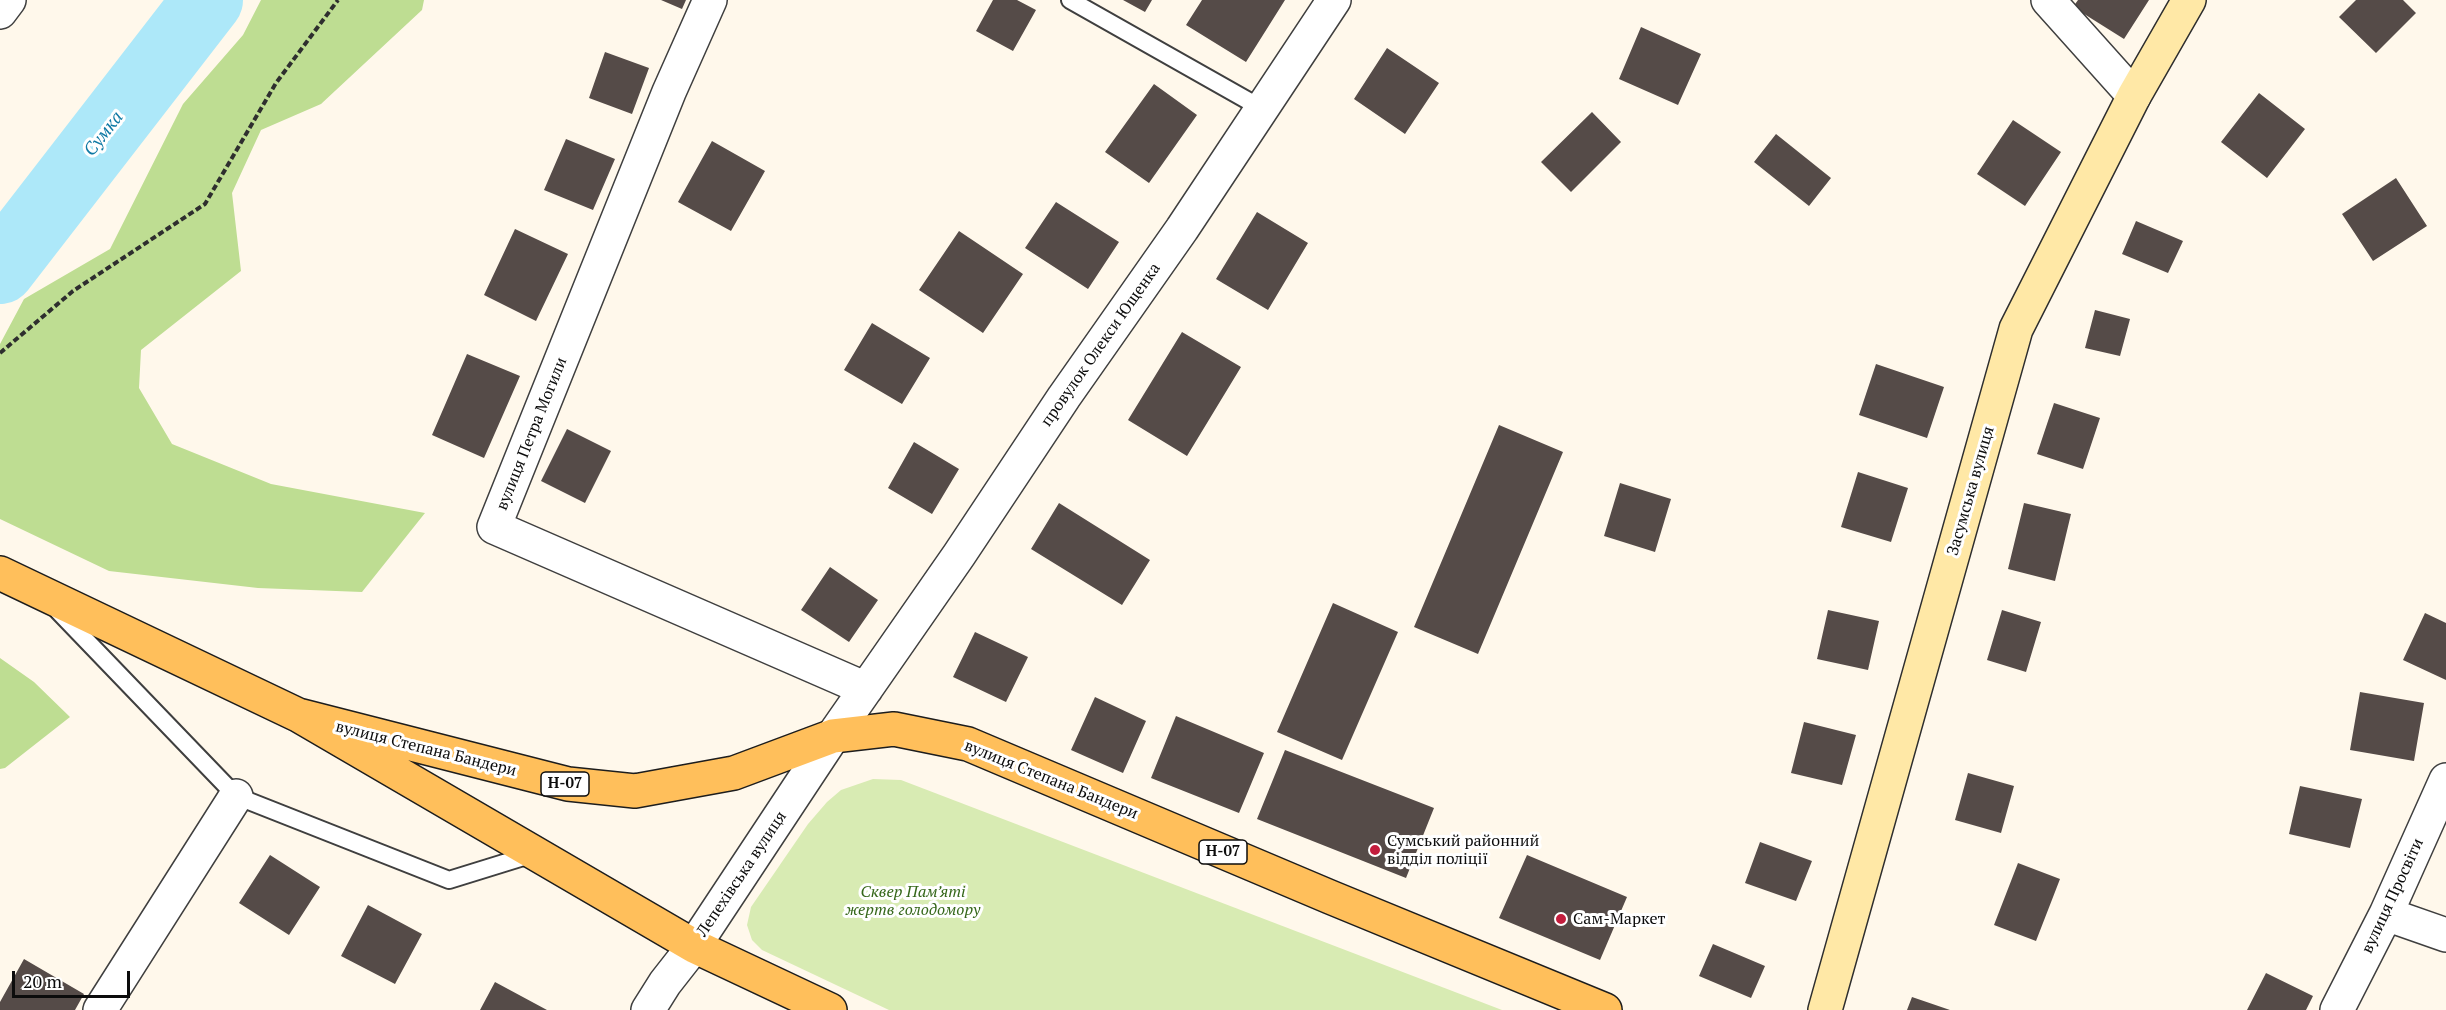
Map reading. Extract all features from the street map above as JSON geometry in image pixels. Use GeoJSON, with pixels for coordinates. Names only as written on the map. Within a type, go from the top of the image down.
{"type":"FeatureCollection","features":[{"type":"Feature","properties":{"kind":"main road","name":"вулиця Степана Бандери"},"geometry":{"type":"LineString","coordinates":[[0,573],[298,715],[694,945],[830,1010]]}},
{"type":"Feature","properties":{"kind":"main road","name":"вулиця Степана Бандери"},"geometry":{"type":"LineString","coordinates":[[298,715],[568,784],[635,791],[734,773],[833,736],[894,729],[968,744],[1605,1010]]}},
{"type":"Feature","properties":{"kind":"street"},"geometry":{"type":"LineString","coordinates":[[0,12],[9,0]]}},
{"type":"Feature","properties":{"kind":"street","name":"вулиця Петра Могили"},"geometry":{"type":"LineString","coordinates":[[710,0],[669,92],[494,528],[866,689]]}},
{"type":"Feature","properties":{"kind":"street","name":"провулок Олекси Ющенка"},"geometry":{"type":"LineString","coordinates":[[833,736],[959,555],[1064,397],[1182,229],[1334,0]]}},
{"type":"Feature","properties":{"kind":"street"},"geometry":{"type":"LineString","coordinates":[[2048,0],[2134,96]]}},
{"type":"Feature","properties":{"kind":"street","name":"Засумська вулиця"},"geometry":{"type":"LineString","coordinates":[[1825,1010],[2016,329],[2134,96],[2189,0]]}},
{"type":"Feature","properties":{"kind":"street","name":"Лепехівська вулиця"},"geometry":{"type":"LineString","coordinates":[[648,1010],[833,736]]}},
{"type":"Feature","properties":{"kind":"street","name":"вулиця Просвіти"},"geometry":{"type":"LineString","coordinates":[[2337,1010],[2386,914],[2446,780]]}},
{"type":"Feature","properties":{"kind":"street"},"geometry":{"type":"LineString","coordinates":[[100,1010],[236,795]]}},
{"type":"Feature","properties":{"kind":"street"},"geometry":{"type":"LineString","coordinates":[[2386,914],[2446,935]]}},
{"type":"Feature","properties":{"kind":"lane"},"geometry":{"type":"LineString","coordinates":[[1070,0],[1261,108]]}},
{"type":"Feature","properties":{"kind":"lane"},"geometry":{"type":"LineString","coordinates":[[43,595],[236,795],[449,880],[536,853]]}},
{"type":"Feature","properties":{"kind":"path"},"geometry":{"type":"LineString","coordinates":[[0,353],[73,291],[205,204],[276,83],[338,0]]}},
{"type":"Feature","properties":{"kind":"green space"},"geometry":{"type":"Polygon","coordinates":[[[261,0],[424,0],[422,10],[321,104],[261,130],[232,193],[241,271],[141,350],[139,388],[172,444],[271,484],[425,513],[362,592],[258,588],[109,571],[0,519],[0,344],[24,299],[110,249],[183,104],[243,35],[261,0]]]}},
{"type":"Feature","properties":{"kind":"green space"},"geometry":{"type":"Polygon","coordinates":[[[0,658],[34,682],[70,717],[5,768],[0,769],[0,658]]]}},
{"type":"Feature","properties":{"kind":"green space","name":"Сквер Пам’яті жертв голодомору"},"geometry":{"type":"Polygon","coordinates":[[[873,779],[901,780],[1502,1010],[889,1010],[762,950],[752,940],[747,925],[751,907],[808,824],[841,790],[873,779]]]}},
{"type":"Feature","properties":{"kind":"building"},"geometry":{"type":"Polygon","coordinates":[[[661,0],[686,0],[682,9],[661,0]]]}},
{"type":"Feature","properties":{"kind":"building"},"geometry":{"type":"Polygon","coordinates":[[[993,0],[1017,0],[1036,10],[1013,51],[976,31],[993,0]]]}},
{"type":"Feature","properties":{"kind":"building"},"geometry":{"type":"Polygon","coordinates":[[[1123,0],[1152,0],[1145,12],[1123,0]]]}},
{"type":"Feature","properties":{"kind":"building"},"geometry":{"type":"Polygon","coordinates":[[[1202,0],[1285,0],[1246,62],[1186,25],[1202,0]]]}},
{"type":"Feature","properties":{"kind":"building"},"geometry":{"type":"Polygon","coordinates":[[[2078,0],[2149,0],[2124,39],[2073,7],[2078,0]]]}},
{"type":"Feature","properties":{"kind":"building"},"geometry":{"type":"Polygon","coordinates":[[[2356,0],[2403,0],[2416,13],[2376,53],[2339,17],[2356,0]]]}},
{"type":"Feature","properties":{"kind":"building"},"geometry":{"type":"Polygon","coordinates":[[[1641,27],[1701,54],[1678,105],[1619,79],[1641,27]]]}},
{"type":"Feature","properties":{"kind":"building"},"geometry":{"type":"Polygon","coordinates":[[[1387,48],[1439,83],[1405,134],[1354,99],[1387,48]]]}},
{"type":"Feature","properties":{"kind":"building"},"geometry":{"type":"Polygon","coordinates":[[[605,52],[649,68],[632,114],[589,98],[605,52]]]}},
{"type":"Feature","properties":{"kind":"building"},"geometry":{"type":"Polygon","coordinates":[[[1154,84],[1197,115],[1149,183],[1105,152],[1154,84]]]}},
{"type":"Feature","properties":{"kind":"building"},"geometry":{"type":"Polygon","coordinates":[[[2259,93],[2305,129],[2267,178],[2221,142],[2259,93]]]}},
{"type":"Feature","properties":{"kind":"building"},"geometry":{"type":"Polygon","coordinates":[[[1592,112],[1621,142],[1571,192],[1541,162],[1592,112]]]}},
{"type":"Feature","properties":{"kind":"building"},"geometry":{"type":"Polygon","coordinates":[[[2013,120],[2061,152],[2025,206],[1977,174],[2013,120]]]}},
{"type":"Feature","properties":{"kind":"building"},"geometry":{"type":"Polygon","coordinates":[[[1776,134],[1831,178],[1809,206],[1754,162],[1776,134]]]}},
{"type":"Feature","properties":{"kind":"building"},"geometry":{"type":"Polygon","coordinates":[[[566,139],[615,159],[593,210],[544,190],[566,139]]]}},
{"type":"Feature","properties":{"kind":"building"},"geometry":{"type":"Polygon","coordinates":[[[712,141],[765,171],[731,231],[678,202],[712,141]]]}},
{"type":"Feature","properties":{"kind":"building"},"geometry":{"type":"Polygon","coordinates":[[[2396,178],[2427,226],[2373,261],[2342,214],[2396,178]]]}},
{"type":"Feature","properties":{"kind":"building"},"geometry":{"type":"Polygon","coordinates":[[[1056,202],[1119,242],[1088,289],[1025,248],[1056,202]]]}},
{"type":"Feature","properties":{"kind":"building"},"geometry":{"type":"Polygon","coordinates":[[[1257,212],[1308,243],[1268,310],[1216,279],[1257,212]]]}},
{"type":"Feature","properties":{"kind":"building"},"geometry":{"type":"Polygon","coordinates":[[[2136,221],[2183,241],[2168,273],[2122,254],[2136,221]]]}},
{"type":"Feature","properties":{"kind":"building"},"geometry":{"type":"Polygon","coordinates":[[[515,229],[568,254],[536,321],[484,295],[515,229]]]}},
{"type":"Feature","properties":{"kind":"building"},"geometry":{"type":"Polygon","coordinates":[[[959,231],[1023,274],[983,333],[919,290],[959,231]]]}},
{"type":"Feature","properties":{"kind":"building"},"geometry":{"type":"Polygon","coordinates":[[[2095,310],[2130,319],[2120,356],[2085,348],[2095,310]]]}},
{"type":"Feature","properties":{"kind":"building"},"geometry":{"type":"Polygon","coordinates":[[[872,323],[930,358],[902,404],[844,370],[872,323]]]}},
{"type":"Feature","properties":{"kind":"building"},"geometry":{"type":"Polygon","coordinates":[[[1182,332],[1241,367],[1187,456],[1128,420],[1182,332]]]}},
{"type":"Feature","properties":{"kind":"building"},"geometry":{"type":"Polygon","coordinates":[[[467,354],[520,376],[484,458],[432,435],[467,354]]]}},
{"type":"Feature","properties":{"kind":"building"},"geometry":{"type":"Polygon","coordinates":[[[1876,364],[1944,387],[1927,438],[1859,415],[1876,364]]]}},
{"type":"Feature","properties":{"kind":"building"},"geometry":{"type":"Polygon","coordinates":[[[2054,403],[2100,418],[2083,469],[2037,454],[2054,403]]]}},
{"type":"Feature","properties":{"kind":"building"},"geometry":{"type":"Polygon","coordinates":[[[1499,425],[1563,452],[1478,654],[1414,627],[1499,425]]]}},
{"type":"Feature","properties":{"kind":"building"},"geometry":{"type":"Polygon","coordinates":[[[567,429],[611,451],[585,503],[541,481],[567,429]]]}},
{"type":"Feature","properties":{"kind":"building"},"geometry":{"type":"Polygon","coordinates":[[[914,442],[959,469],[932,514],[888,488],[914,442]]]}},
{"type":"Feature","properties":{"kind":"building"},"geometry":{"type":"Polygon","coordinates":[[[1858,472],[1908,488],[1891,542],[1841,527],[1858,472]]]}},
{"type":"Feature","properties":{"kind":"building"},"geometry":{"type":"Polygon","coordinates":[[[1620,483],[1671,499],[1655,552],[1604,536],[1620,483]]]}},
{"type":"Feature","properties":{"kind":"building"},"geometry":{"type":"Polygon","coordinates":[[[1059,503],[1150,560],[1122,605],[1031,549],[1059,503]]]}},
{"type":"Feature","properties":{"kind":"building"},"geometry":{"type":"Polygon","coordinates":[[[2024,503],[2071,514],[2055,581],[2008,569],[2024,503]]]}},
{"type":"Feature","properties":{"kind":"building"},"geometry":{"type":"Polygon","coordinates":[[[830,567],[878,600],[849,642],[801,610],[830,567]]]}},
{"type":"Feature","properties":{"kind":"building"},"geometry":{"type":"Polygon","coordinates":[[[1333,603],[1398,632],[1342,760],[1277,732],[1333,603]]]}},
{"type":"Feature","properties":{"kind":"building"},"geometry":{"type":"Polygon","coordinates":[[[1828,610],[1879,621],[1868,670],[1817,659],[1828,610]]]}},
{"type":"Feature","properties":{"kind":"building"},"geometry":{"type":"Polygon","coordinates":[[[2002,610],[2041,622],[2026,672],[1987,660],[2002,610]]]}},
{"type":"Feature","properties":{"kind":"building"},"geometry":{"type":"Polygon","coordinates":[[[2425,613],[2446,623],[2446,680],[2403,660],[2425,613]]]}},
{"type":"Feature","properties":{"kind":"building"},"geometry":{"type":"Polygon","coordinates":[[[975,632],[1028,657],[1006,702],[953,677],[975,632]]]}},
{"type":"Feature","properties":{"kind":"building"},"geometry":{"type":"Polygon","coordinates":[[[2360,692],[2424,703],[2414,761],[2350,750],[2360,692]]]}},
{"type":"Feature","properties":{"kind":"building"},"geometry":{"type":"Polygon","coordinates":[[[1095,697],[1146,721],[1123,773],[1071,750],[1095,697]]]}},
{"type":"Feature","properties":{"kind":"building"},"geometry":{"type":"Polygon","coordinates":[[[1176,716],[1264,753],[1239,813],[1151,778],[1176,716]]]}},
{"type":"Feature","properties":{"kind":"building"},"geometry":{"type":"Polygon","coordinates":[[[1804,722],[1856,735],[1842,785],[1791,773],[1804,722]]]}},
{"type":"Feature","properties":{"kind":"building"},"geometry":{"type":"Polygon","coordinates":[[[1285,750],[1434,808],[1406,878],[1257,819],[1285,750]]]}},
{"type":"Feature","properties":{"kind":"building"},"geometry":{"type":"Polygon","coordinates":[[[1968,773],[2014,786],[2001,833],[1955,820],[1968,773]]]}},
{"type":"Feature","properties":{"kind":"building"},"geometry":{"type":"Polygon","coordinates":[[[2300,786],[2362,799],[2350,848],[2289,834],[2300,786]]]}},
{"type":"Feature","properties":{"kind":"building"},"geometry":{"type":"Polygon","coordinates":[[[1760,842],[1812,861],[1796,901],[1745,883],[1760,842]]]}},
{"type":"Feature","properties":{"kind":"building"},"geometry":{"type":"Polygon","coordinates":[[[270,855],[320,887],[289,935],[239,903],[270,855]]]}},
{"type":"Feature","properties":{"kind":"building"},"geometry":{"type":"Polygon","coordinates":[[[1527,855],[1627,897],[1600,960],[1499,918],[1527,855]]]}},
{"type":"Feature","properties":{"kind":"building"},"geometry":{"type":"Polygon","coordinates":[[[2018,863],[2060,879],[2036,941],[1994,925],[2018,863]]]}},
{"type":"Feature","properties":{"kind":"building"},"geometry":{"type":"Polygon","coordinates":[[[368,905],[422,934],[395,984],[341,956],[368,905]]]}},
{"type":"Feature","properties":{"kind":"building"},"geometry":{"type":"Polygon","coordinates":[[[1713,944],[1765,966],[1751,998],[1699,976],[1713,944]]]}},
{"type":"Feature","properties":{"kind":"building"},"geometry":{"type":"Polygon","coordinates":[[[24,959],[84,994],[75,1010],[0,1010],[0,1002],[24,959]]]}},
{"type":"Feature","properties":{"kind":"building"},"geometry":{"type":"Polygon","coordinates":[[[2266,973],[2313,996],[2306,1010],[2247,1010],[2266,973]]]}},
{"type":"Feature","properties":{"kind":"building"},"geometry":{"type":"Polygon","coordinates":[[[495,982],[547,1010],[480,1010],[495,982]]]}},
{"type":"Feature","properties":{"kind":"building"},"geometry":{"type":"Polygon","coordinates":[[[1912,997],[1950,1010],[1907,1010],[1912,997]]]}},
{"type":"Feature","properties":{"kind":"waterway","name":"Сумка"},"geometry":{"type":"LineString","coordinates":[[0,269],[208,0]]}},
{"type":"Feature","properties":{"kind":"place","name":"Сумський районний відділ поліції"},"geometry":{"type":"Point","coordinates":[1375,850]}},
{"type":"Feature","properties":{"kind":"place","name":"Сам-Маркет"},"geometry":{"type":"Point","coordinates":[1561,919]}}]}
